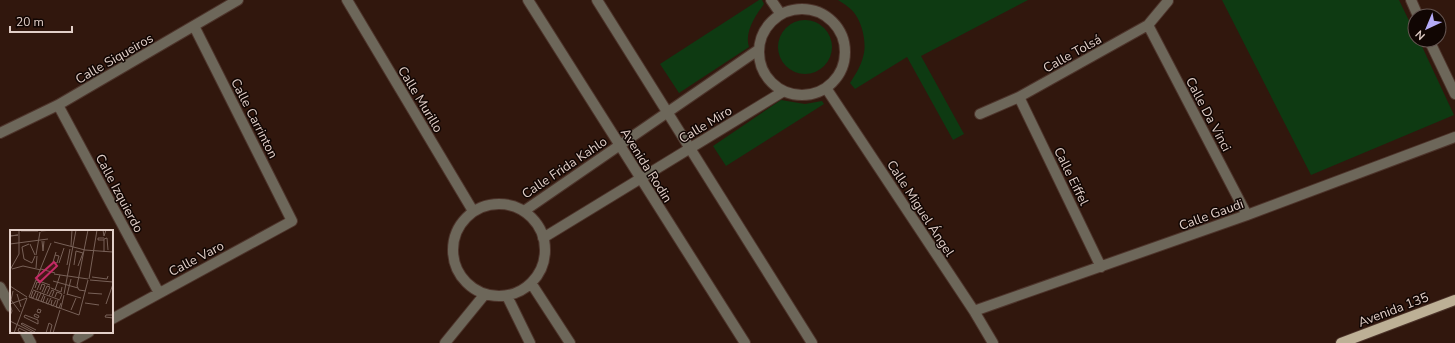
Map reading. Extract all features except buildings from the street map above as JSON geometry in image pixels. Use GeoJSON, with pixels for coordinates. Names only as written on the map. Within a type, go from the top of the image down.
{"type":"FeatureCollection","features":[{"type":"Feature","properties":{"kind":"main road","name":"Avenida 135"},"geometry":{"type":"LineString","coordinates":[[1341,343],[1455,300]]}},
{"type":"Feature","properties":{"kind":"street","name":"Calle Siqueiros"},"geometry":{"type":"LineString","coordinates":[[0,133],[58,105],[238,0]]}},
{"type":"Feature","properties":{"kind":"street","name":"Calle Murillo"},"geometry":{"type":"LineString","coordinates":[[347,0],[473,211]]}},
{"type":"Feature","properties":{"kind":"street","name":"Avenida Rodin"},"geometry":{"type":"LineString","coordinates":[[528,0],[745,343]]}},
{"type":"Feature","properties":{"kind":"street"},"geometry":{"type":"LineString","coordinates":[[597,0],[812,343]]}},
{"type":"Feature","properties":{"kind":"street"},"geometry":{"type":"LineString","coordinates":[[771,0],[780,13]]}},
{"type":"Feature","properties":{"kind":"street","name":"Calle Tolsá"},"geometry":{"type":"LineString","coordinates":[[980,114],[1019,97],[1148,26],[1168,1]]}},
{"type":"Feature","properties":{"kind":"street"},"geometry":{"type":"LineString","coordinates":[[794,8],[809,8],[823,13],[835,23],[842,35],[846,50],[844,65],[837,78],[826,88],[813,94],[798,95],[784,91],[770,81],[761,67],[758,50],[761,35],[769,23],[780,13],[794,8]]}},
{"type":"Feature","properties":{"kind":"street","name":"Calle Carrinton"},"geometry":{"type":"LineString","coordinates":[[194,26],[292,221]]}},
{"type":"Feature","properties":{"kind":"street","name":"Calle Da Vinci"},"geometry":{"type":"LineString","coordinates":[[1148,26],[1247,214]]}},
{"type":"Feature","properties":{"kind":"street"},"geometry":{"type":"LineString","coordinates":[[1434,48],[1455,94]]}},
{"type":"Feature","properties":{"kind":"street"},"geometry":{"type":"LineString","coordinates":[[620,145],[758,50]]}},
{"type":"Feature","properties":{"kind":"street","name":"Calle Miguel Ángel"},"geometry":{"type":"LineString","coordinates":[[826,88],[974,311],[993,343]]}},
{"type":"Feature","properties":{"kind":"street","name":"Calle Miro"},"geometry":{"type":"LineString","coordinates":[[641,178],[784,91]]}},
{"type":"Feature","properties":{"kind":"street","name":"Calle Eiffel"},"geometry":{"type":"LineString","coordinates":[[1019,97],[1101,267]]}},
{"type":"Feature","properties":{"kind":"street","name":"Calle Izquierdo"},"geometry":{"type":"LineString","coordinates":[[58,105],[159,293]]}},
{"type":"Feature","properties":{"kind":"street","name":"Calle Gaudi"},"geometry":{"type":"LineString","coordinates":[[974,311],[1101,267],[1455,137]]}},
{"type":"Feature","properties":{"kind":"street","name":"Calle Frida Kahlo"},"geometry":{"type":"LineString","coordinates":[[524,211],[620,145]]}},
{"type":"Feature","properties":{"kind":"street"},"geometry":{"type":"LineString","coordinates":[[544,238],[641,178]]}},
{"type":"Feature","properties":{"kind":"street"},"geometry":{"type":"LineString","coordinates":[[496,204],[515,206],[524,211],[538,224],[544,238],[544,260],[541,270],[531,283],[522,290],[507,296],[485,294],[473,288],[463,280],[456,269],[453,256],[453,243],[456,231],[473,211],[482,207],[496,204]]}},
{"type":"Feature","properties":{"kind":"street","name":"Calle Varo"},"geometry":{"type":"LineString","coordinates":[[113,318],[292,221]]}},
{"type":"Feature","properties":{"kind":"street"},"geometry":{"type":"LineString","coordinates":[[531,283],[570,343]]}},
{"type":"Feature","properties":{"kind":"street"},"geometry":{"type":"LineString","coordinates":[[0,287],[10,305]]}},
{"type":"Feature","properties":{"kind":"street"},"geometry":{"type":"LineString","coordinates":[[445,343],[485,294]]}},
{"type":"Feature","properties":{"kind":"street"},"geometry":{"type":"LineString","coordinates":[[507,296],[530,343]]}},
{"type":"Feature","properties":{"kind":"street"},"geometry":{"type":"LineString","coordinates":[[26,333],[31,343]]}},
{"type":"Feature","properties":{"kind":"street"},"geometry":{"type":"LineString","coordinates":[[78,338],[87,333]]}},
{"type":"Feature","properties":{"kind":"green space"},"geometry":{"type":"Polygon","coordinates":[[[759,0],[762,0],[764,4],[754,18],[749,30],[749,47],[679,93],[660,64],[759,0]]]}},
{"type":"Feature","properties":{"kind":"green space"},"geometry":{"type":"Polygon","coordinates":[[[838,0],[1028,0],[921,56],[964,134],[953,140],[907,57],[855,89],[850,83],[862,60],[865,47],[864,35],[855,14],[838,0]]]}},
{"type":"Feature","properties":{"kind":"green space"},"geometry":{"type":"Polygon","coordinates":[[[1222,0],[1399,0],[1407,16],[1407,48],[1423,48],[1454,115],[1311,175],[1222,0]]]}},
{"type":"Feature","properties":{"kind":"green space"},"geometry":{"type":"Polygon","coordinates":[[[805,20],[815,22],[824,28],[830,37],[832,47],[830,57],[824,66],[815,72],[805,74],[795,72],[786,66],[780,57],[778,47],[780,37],[786,28],[795,22],[805,20]]]}},
{"type":"Feature","properties":{"kind":"green space"},"geometry":{"type":"Polygon","coordinates":[[[781,100],[805,104],[822,101],[824,104],[726,166],[713,146],[781,100]]]}}]}
